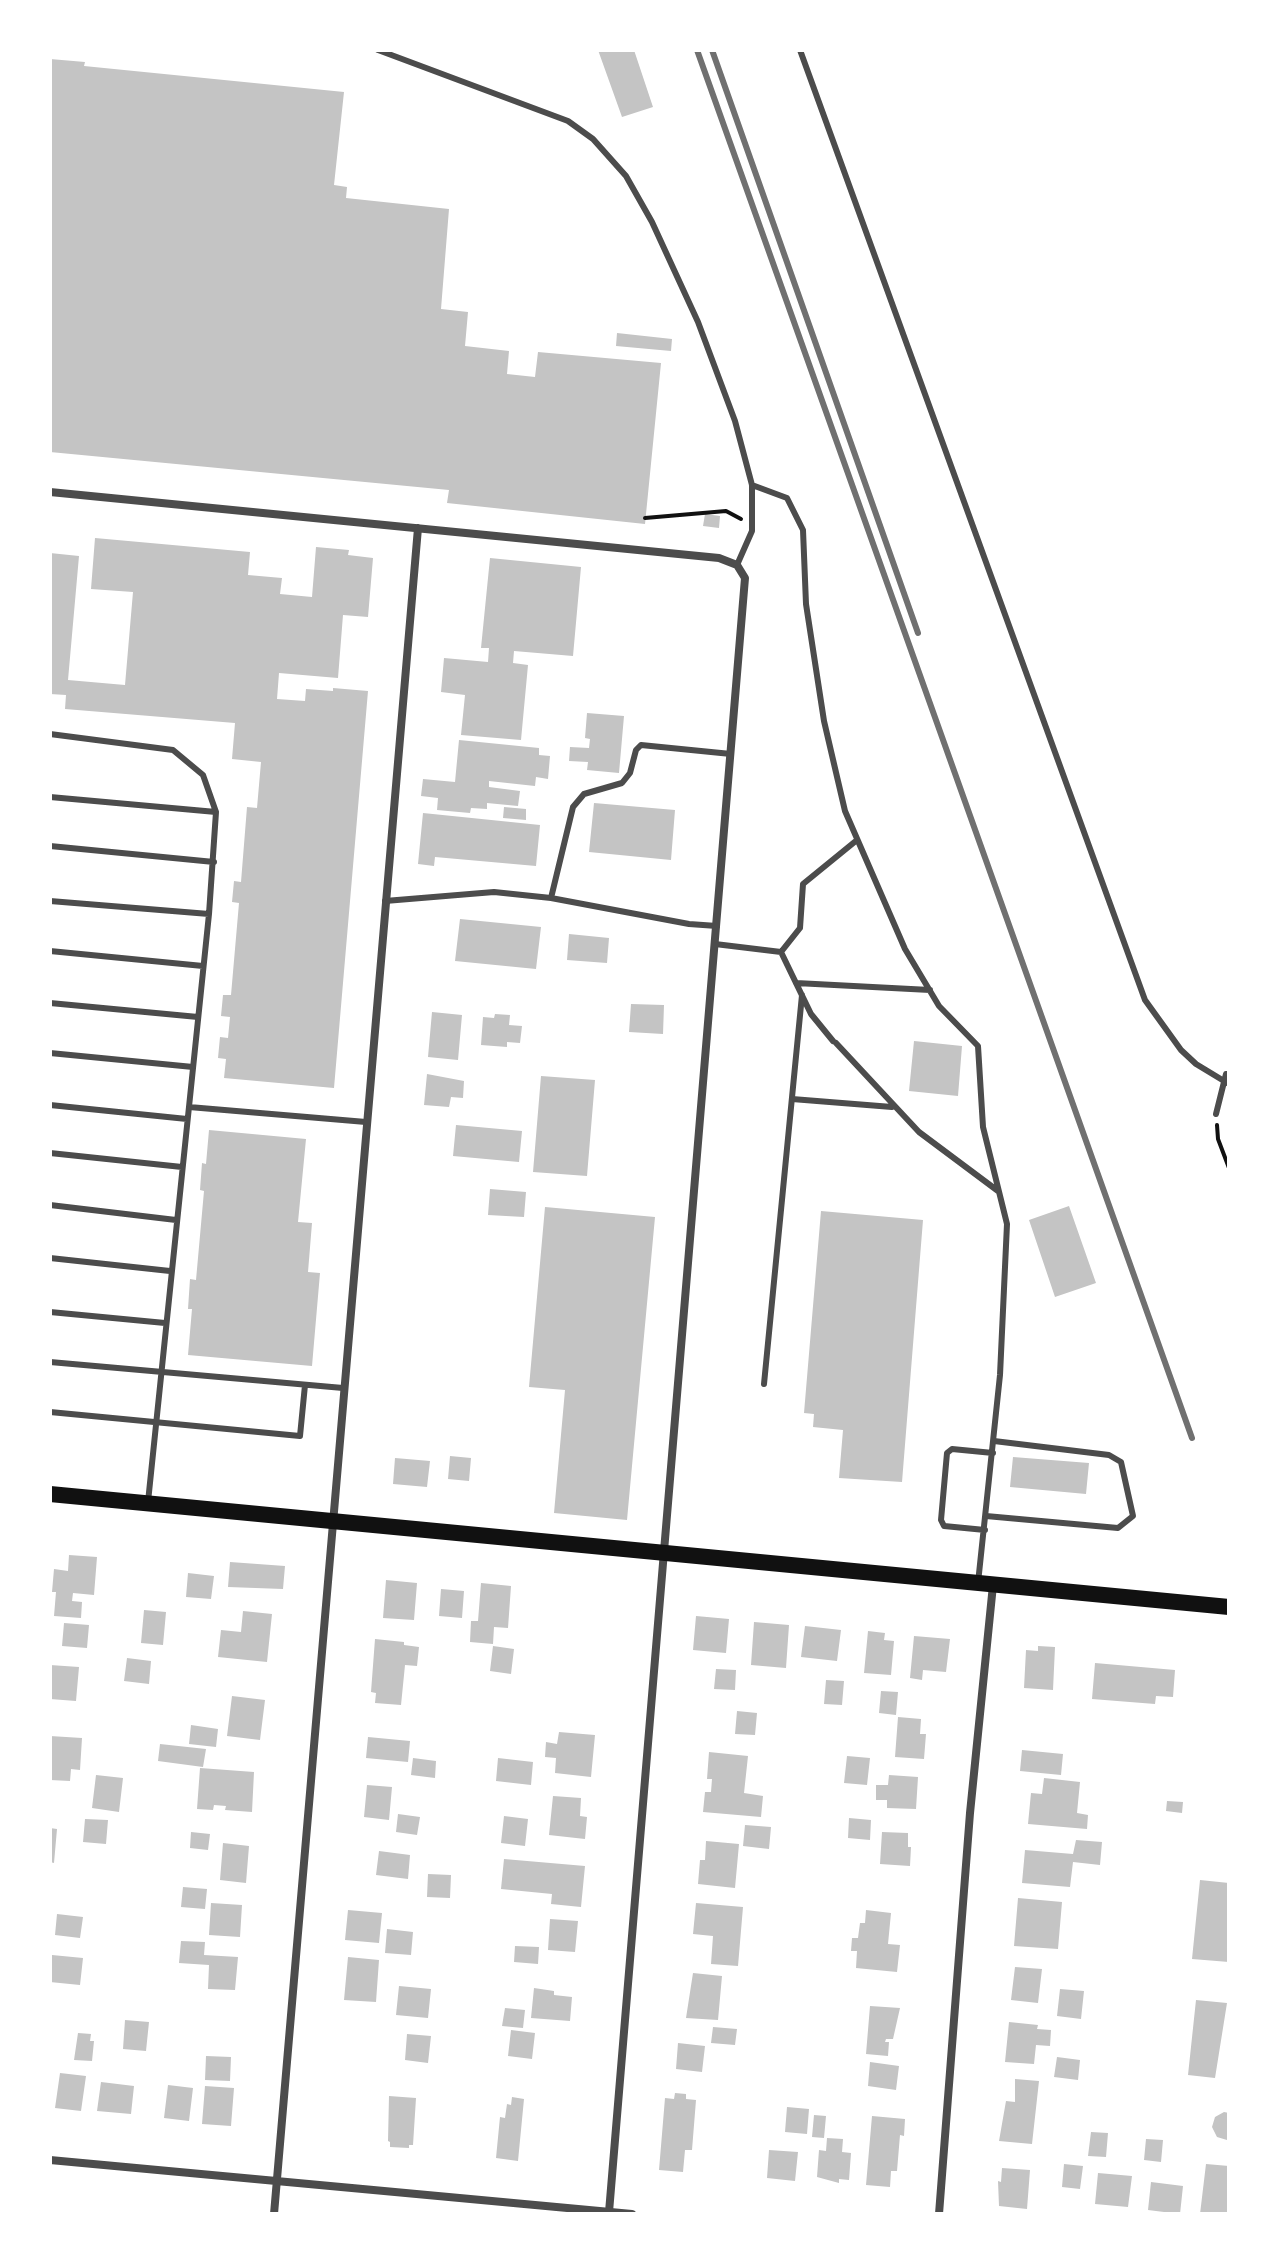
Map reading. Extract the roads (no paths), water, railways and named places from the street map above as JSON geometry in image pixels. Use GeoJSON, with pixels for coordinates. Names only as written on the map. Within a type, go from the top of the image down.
{"type":"FeatureCollection","features":[{"type":"Feature","properties":{"kind":"main road"},"geometry":{"type":"LineString","coordinates":[[50,1494],[1229,1607]]}},
{"type":"Feature","properties":{"kind":"street"},"geometry":{"type":"LineString","coordinates":[[50,492],[719,558],[737,565],[745,578],[609,2212]]}},
{"type":"Feature","properties":{"kind":"street"},"geometry":{"type":"LineString","coordinates":[[274,2214],[418,528]]}},
{"type":"Feature","properties":{"kind":"street"},"geometry":{"type":"LineString","coordinates":[[939,2214],[986,1583]]}},
{"type":"Feature","properties":{"kind":"street"},"geometry":{"type":"LineString","coordinates":[[50,2160],[632,2214]]}},
{"type":"Feature","properties":{"kind":"lane"},"geometry":{"type":"LineString","coordinates":[[378,50],[568,121],[593,139],[626,176],[652,222],[698,322],[735,421],[752,485],[752,531],[737,565]]}},
{"type":"Feature","properties":{"kind":"lane"},"geometry":{"type":"LineString","coordinates":[[800,50],[1145,1000],[1181,1050],[1196,1064],[1226,1080],[1216,1114]]}},
{"type":"Feature","properties":{"kind":"lane"},"geometry":{"type":"LineString","coordinates":[[752,485],[787,498],[803,530],[806,604],[824,721],[845,811],[905,949],[939,1006],[978,1046],[983,1127],[1007,1224],[994,1441],[985,1530],[986,1583]]}},
{"type":"Feature","properties":{"kind":"lane"},"geometry":{"type":"LineString","coordinates":[[50,734],[173,750],[203,775],[216,812],[209,914],[147,1504]]}},
{"type":"Feature","properties":{"kind":"lane"},"geometry":{"type":"LineString","coordinates":[[551,898],[573,807],[584,794],[622,783],[630,773],[636,750],[641,745],[732,754]]}},
{"type":"Feature","properties":{"kind":"lane"},"geometry":{"type":"LineString","coordinates":[[50,797],[216,812]]}},
{"type":"Feature","properties":{"kind":"lane"},"geometry":{"type":"LineString","coordinates":[[781,952],[800,928],[803,884],[857,840]]}},
{"type":"Feature","properties":{"kind":"lane"},"geometry":{"type":"LineString","coordinates":[[50,846],[214,862]]}},
{"type":"Feature","properties":{"kind":"lane"},"geometry":{"type":"LineString","coordinates":[[385,901],[494,892],[551,898],[689,924],[717,926]]}},
{"type":"Feature","properties":{"kind":"lane"},"geometry":{"type":"LineString","coordinates":[[50,901],[209,914]]}},
{"type":"Feature","properties":{"kind":"lane"},"geometry":{"type":"LineString","coordinates":[[715,944],[781,952]]}},
{"type":"Feature","properties":{"kind":"lane"},"geometry":{"type":"LineString","coordinates":[[50,951],[203,966]]}},
{"type":"Feature","properties":{"kind":"lane"},"geometry":{"type":"LineString","coordinates":[[781,952],[811,1014],[834,1042],[919,1132],[999,1191]]}},
{"type":"Feature","properties":{"kind":"lane"},"geometry":{"type":"LineString","coordinates":[[796,983],[930,990]]}},
{"type":"Feature","properties":{"kind":"lane"},"geometry":{"type":"LineString","coordinates":[[764,1384],[802,995]]}},
{"type":"Feature","properties":{"kind":"lane"},"geometry":{"type":"LineString","coordinates":[[50,1003],[198,1017]]}},
{"type":"Feature","properties":{"kind":"lane"},"geometry":{"type":"LineString","coordinates":[[50,1053],[193,1067]]}},
{"type":"Feature","properties":{"kind":"lane"},"geometry":{"type":"LineString","coordinates":[[792,1099],[894,1107]]}},
{"type":"Feature","properties":{"kind":"lane"},"geometry":{"type":"LineString","coordinates":[[50,1105],[187,1119]]}},
{"type":"Feature","properties":{"kind":"lane"},"geometry":{"type":"LineString","coordinates":[[189,1107],[366,1122]]}},
{"type":"Feature","properties":{"kind":"lane"},"geometry":{"type":"LineString","coordinates":[[50,1153],[182,1167]]}},
{"type":"Feature","properties":{"kind":"lane"},"geometry":{"type":"LineString","coordinates":[[50,1205],[176,1220]]}},
{"type":"Feature","properties":{"kind":"lane"},"geometry":{"type":"LineString","coordinates":[[50,1258],[170,1271]]}},
{"type":"Feature","properties":{"kind":"lane"},"geometry":{"type":"LineString","coordinates":[[50,1312],[165,1323]]}},
{"type":"Feature","properties":{"kind":"lane"},"geometry":{"type":"LineString","coordinates":[[50,1362],[343,1388]]}},
{"type":"Feature","properties":{"kind":"lane"},"geometry":{"type":"LineString","coordinates":[[50,1412],[300,1436],[305,1385]]}},
{"type":"Feature","properties":{"kind":"lane"},"geometry":{"type":"LineString","coordinates":[[986,1516],[1118,1528],[1133,1516],[1121,1462],[1109,1455],[994,1441]]}},
{"type":"Feature","properties":{"kind":"lane"},"geometry":{"type":"LineString","coordinates":[[985,1530],[944,1526],[941,1520],[947,1453],[952,1449],[993,1453]]}},
{"type":"Feature","properties":{"kind":"railway"},"geometry":{"type":"LineString","coordinates":[[697,50],[1192,1438]]}},
{"type":"Feature","properties":{"kind":"railway"},"geometry":{"type":"LineString","coordinates":[[712,50],[918,633]]}}]}
